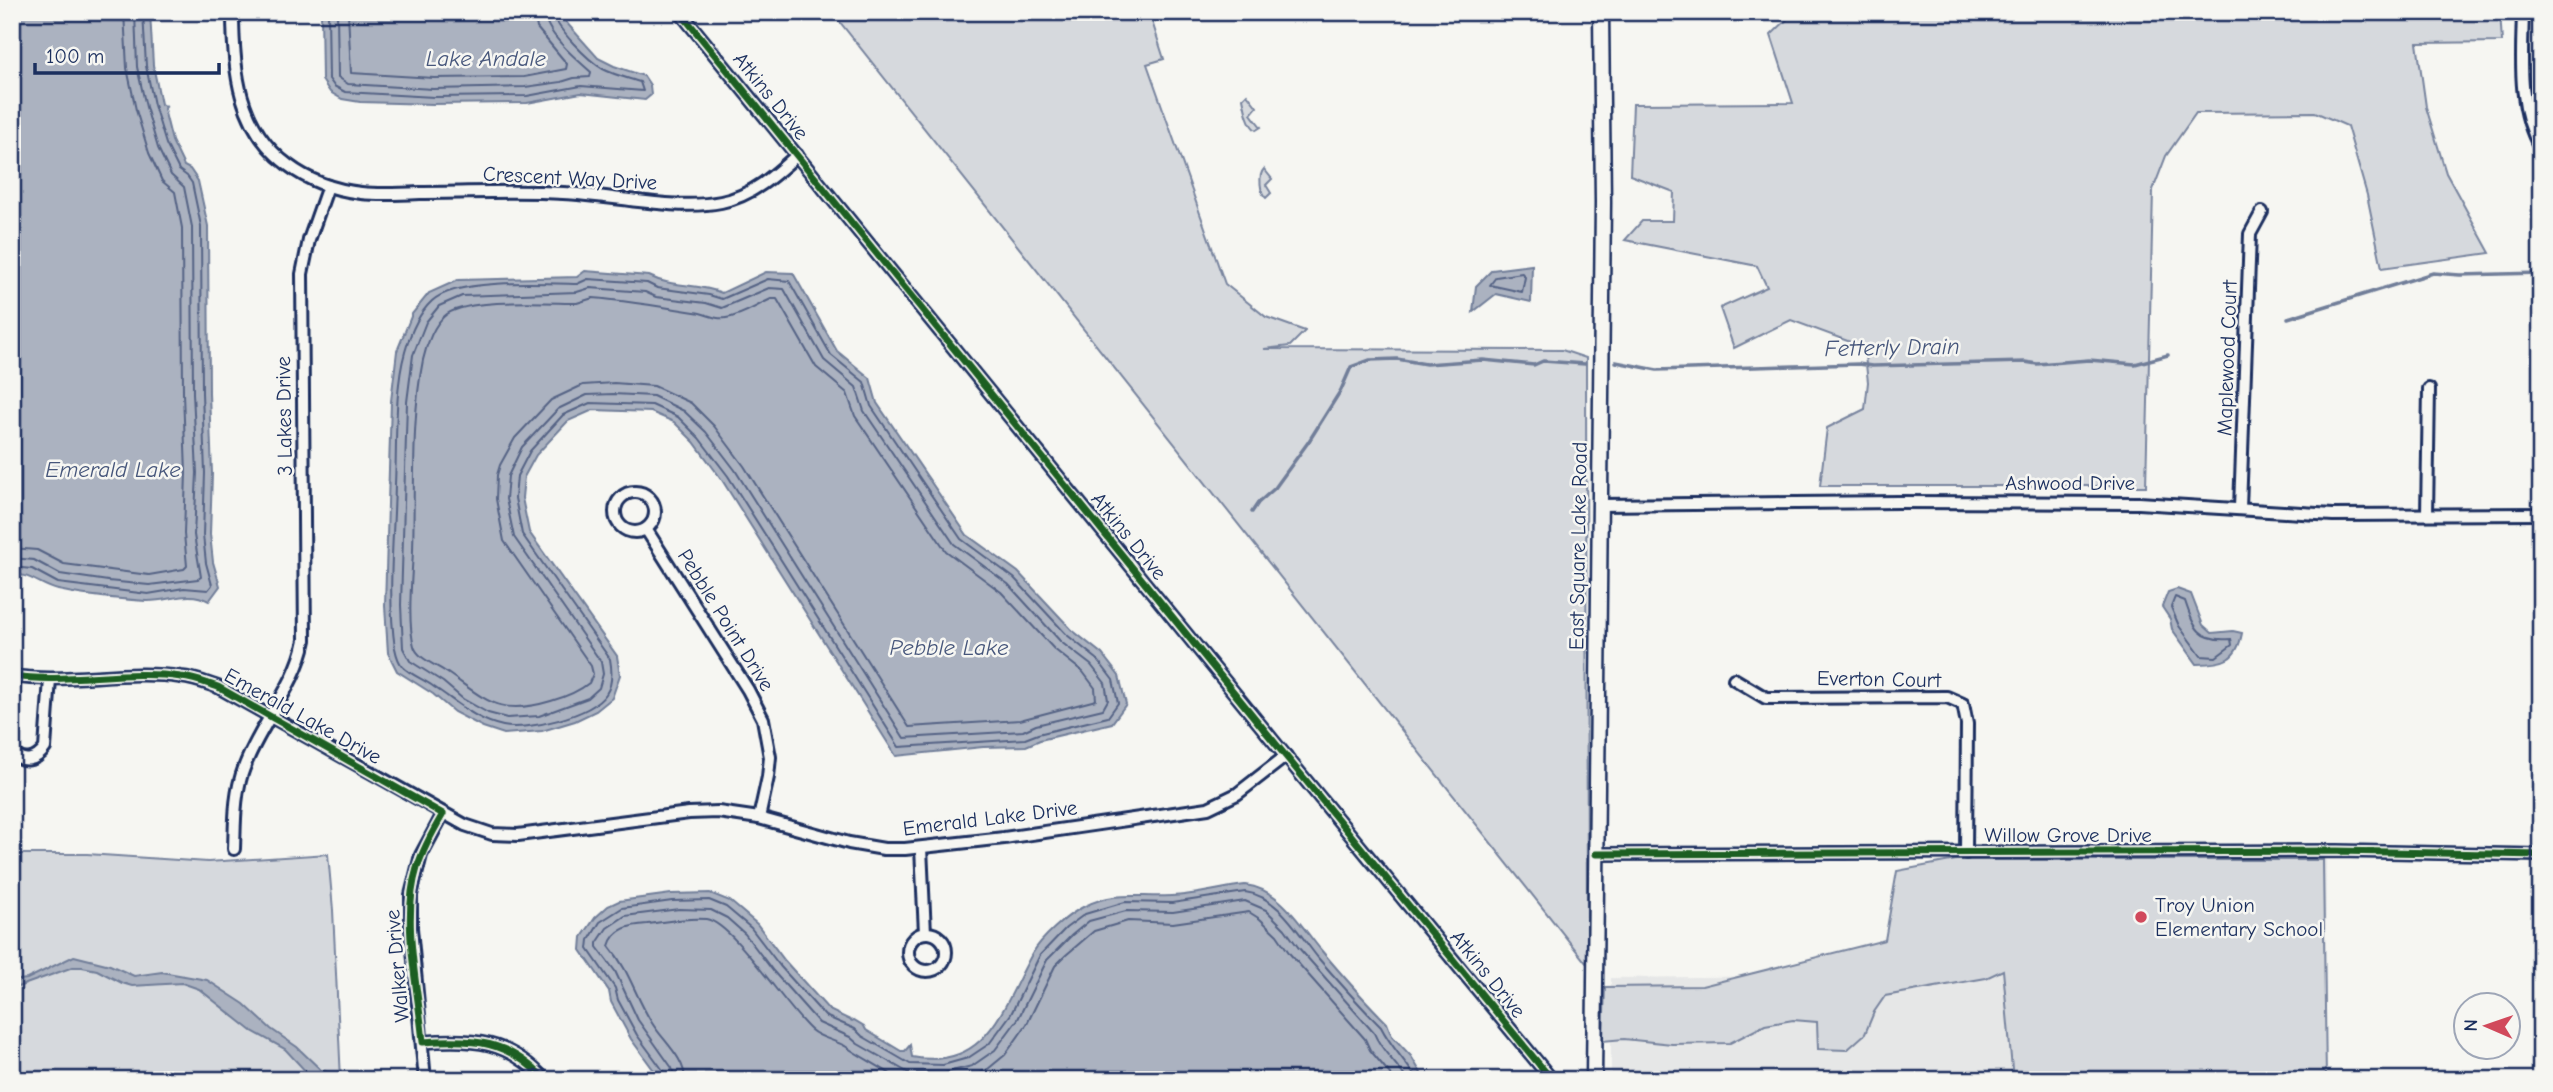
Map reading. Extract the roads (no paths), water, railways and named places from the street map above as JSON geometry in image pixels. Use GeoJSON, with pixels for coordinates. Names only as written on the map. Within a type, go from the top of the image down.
{"type":"FeatureCollection","features":[{"type":"Feature","properties":{"kind":"main road","name":"East Square Lake Road"},"geometry":{"type":"LineString","coordinates":[[1594,1080],[1603,202],[1601,12]]}},
{"type":"Feature","properties":{"kind":"street"},"geometry":{"type":"LineString","coordinates":[[233,12],[234,66],[248,117],[268,147],[279,158],[302,174],[328,186]]}},
{"type":"Feature","properties":{"kind":"street","name":"Atkins Drive"},"geometry":{"type":"LineString","coordinates":[[681,12],[1552,1080]]}},
{"type":"Feature","properties":{"kind":"street"},"geometry":{"type":"LineString","coordinates":[[2523,12],[2522,80],[2527,115],[2541,149]]}},
{"type":"Feature","properties":{"kind":"street","name":"Crescent Way Drive"},"geometry":{"type":"LineString","coordinates":[[328,186],[362,193],[542,192],[681,203],[718,202],[734,199],[762,185],[797,155]]}},
{"type":"Feature","properties":{"kind":"street","name":"3 Lakes Drive"},"geometry":{"type":"LineString","coordinates":[[234,849],[238,787],[244,766],[294,676],[305,640],[302,274],[309,240],[328,186]]}},
{"type":"Feature","properties":{"kind":"street","name":"Maplewood Court"},"geometry":{"type":"LineString","coordinates":[[2240,508],[2250,234],[2262,212]]}},
{"type":"Feature","properties":{"kind":"street"},"geometry":{"type":"LineString","coordinates":[[2427,514],[2430,389]]}},
{"type":"Feature","properties":{"kind":"street","name":"Ashwood Drive"},"geometry":{"type":"LineString","coordinates":[[1599,505],[2139,503],[2333,515],[2541,514]]}},
{"type":"Feature","properties":{"kind":"street","name":"Pebble Point Drive"},"geometry":{"type":"LineString","coordinates":[[646,529],[748,690],[763,719],[770,757],[759,818]]}},
{"type":"Feature","properties":{"kind":"street","name":"Emerald Lake Drive"},"geometry":{"type":"LineString","coordinates":[[13,676],[50,679],[152,675],[184,677],[218,687],[443,814],[480,831],[504,835],[540,833],[690,813],[734,813],[849,844],[884,849],[921,848],[1208,808],[1237,794],[1286,756]]}},
{"type":"Feature","properties":{"kind":"street"},"geometry":{"type":"LineString","coordinates":[[12,705],[13,676]]}},
{"type":"Feature","properties":{"kind":"street","name":"Everton Court"},"geometry":{"type":"LineString","coordinates":[[1734,678],[1766,698],[1947,697],[1963,704],[1967,724],[1966,853]]}},
{"type":"Feature","properties":{"kind":"street"},"geometry":{"type":"LineString","coordinates":[[12,752],[21,759],[31,760],[39,756],[45,748],[50,679]]}},
{"type":"Feature","properties":{"kind":"street","name":"Walker Drive"},"geometry":{"type":"LineString","coordinates":[[425,1080],[411,928],[411,895],[421,855],[443,814]]}},
{"type":"Feature","properties":{"kind":"street"},"geometry":{"type":"LineString","coordinates":[[921,848],[925,933]]}},
{"type":"Feature","properties":{"kind":"street","name":"Willow Grove Drive"},"geometry":{"type":"LineString","coordinates":[[1595,854],[2337,851],[2541,855]]}},
{"type":"Feature","properties":{"kind":"street"},"geometry":{"type":"LineString","coordinates":[[423,1042],[463,1040],[495,1045],[523,1059],[545,1080]]}},
{"type":"Feature","properties":{"kind":"water","name":"Emerald Lake"},"geometry":{"type":"Polygon","coordinates":[[[12,12],[150,12],[153,65],[161,104],[166,107],[164,109],[172,141],[184,166],[190,169],[198,181],[208,226],[212,474],[210,534],[213,562],[220,586],[209,601],[193,596],[146,601],[90,596],[58,590],[25,576],[12,574],[12,12]]]}},
{"type":"Feature","properties":{"kind":"water","name":"Lake Andale"},"geometry":{"type":"Polygon","coordinates":[[[321,12],[557,12],[598,58],[644,76],[650,85],[651,95],[645,100],[581,93],[527,103],[433,104],[342,99],[330,92],[322,80],[321,12]]]}},
{"type":"Feature","properties":{"kind":"water"},"geometry":{"type":"Polygon","coordinates":[[[1532,265],[1531,302],[1496,294],[1473,312],[1476,286],[1492,270],[1532,265]]]}},
{"type":"Feature","properties":{"kind":"water","name":"Pebble Lake"},"geometry":{"type":"Polygon","coordinates":[[[585,271],[649,276],[722,293],[766,272],[793,273],[837,351],[870,378],[877,403],[967,535],[1018,572],[1072,630],[1102,654],[1119,676],[1126,704],[1112,723],[1040,740],[1026,746],[983,747],[896,756],[722,480],[694,442],[674,422],[651,412],[593,410],[568,421],[536,455],[524,477],[522,498],[529,532],[617,656],[620,675],[612,698],[596,711],[575,721],[542,731],[504,734],[454,712],[433,694],[397,671],[388,653],[385,606],[391,401],[397,351],[412,314],[429,293],[458,280],[577,277],[585,271]]]}},
{"type":"Feature","properties":{"kind":"water"},"geometry":{"type":"Polygon","coordinates":[[[2177,589],[2191,594],[2203,625],[2212,633],[2242,633],[2237,650],[2227,659],[2197,664],[2172,629],[2170,619],[2162,607],[2168,592],[2177,589]]]}},
{"type":"Feature","properties":{"kind":"water"},"geometry":{"type":"Polygon","coordinates":[[[1245,885],[1269,893],[1289,910],[1337,969],[1387,1023],[1392,1036],[1411,1056],[1425,1080],[661,1080],[631,1039],[611,1002],[609,991],[581,950],[582,937],[595,918],[608,906],[619,901],[671,894],[710,893],[730,901],[757,924],[785,961],[829,1010],[854,1020],[901,1051],[905,1051],[910,1045],[912,1057],[938,1059],[959,1054],[976,1044],[990,1030],[1036,947],[1069,916],[1083,907],[1106,898],[1180,895],[1245,885]]]}},
{"type":"Feature","properties":{"kind":"water"},"geometry":{"type":"Polygon","coordinates":[[[74,956],[110,965],[134,976],[162,972],[207,980],[244,1004],[321,1070],[336,1075],[338,1072],[346,1080],[324,1080],[308,1074],[285,1049],[252,1031],[199,989],[182,983],[132,986],[97,970],[73,967],[12,989],[12,981],[27,979],[74,956]]]}},
{"type":"Feature","properties":{"kind":"waterway","name":"Fetterly Drain"},"geometry":{"type":"LineString","coordinates":[[2288,318],[2433,273],[2541,273]]}},
{"type":"Feature","properties":{"kind":"waterway","name":"Fetterly Drain"},"geometry":{"type":"LineString","coordinates":[[1616,362],[1657,370],[1858,364],[2037,364],[2089,360],[2135,364],[2168,355]]}},
{"type":"Feature","properties":{"kind":"waterway","name":"Fetterly Drain"},"geometry":{"type":"LineString","coordinates":[[1252,512],[1275,488],[1309,441],[1341,390],[1351,367],[1370,360],[1397,359],[1426,364],[1483,360],[1534,365],[1543,361],[1585,364]]}},
{"type":"Feature","properties":{"kind":"place","name":"Troy Union Elementary School"},"geometry":{"type":"Point","coordinates":[2141,917]}}]}
